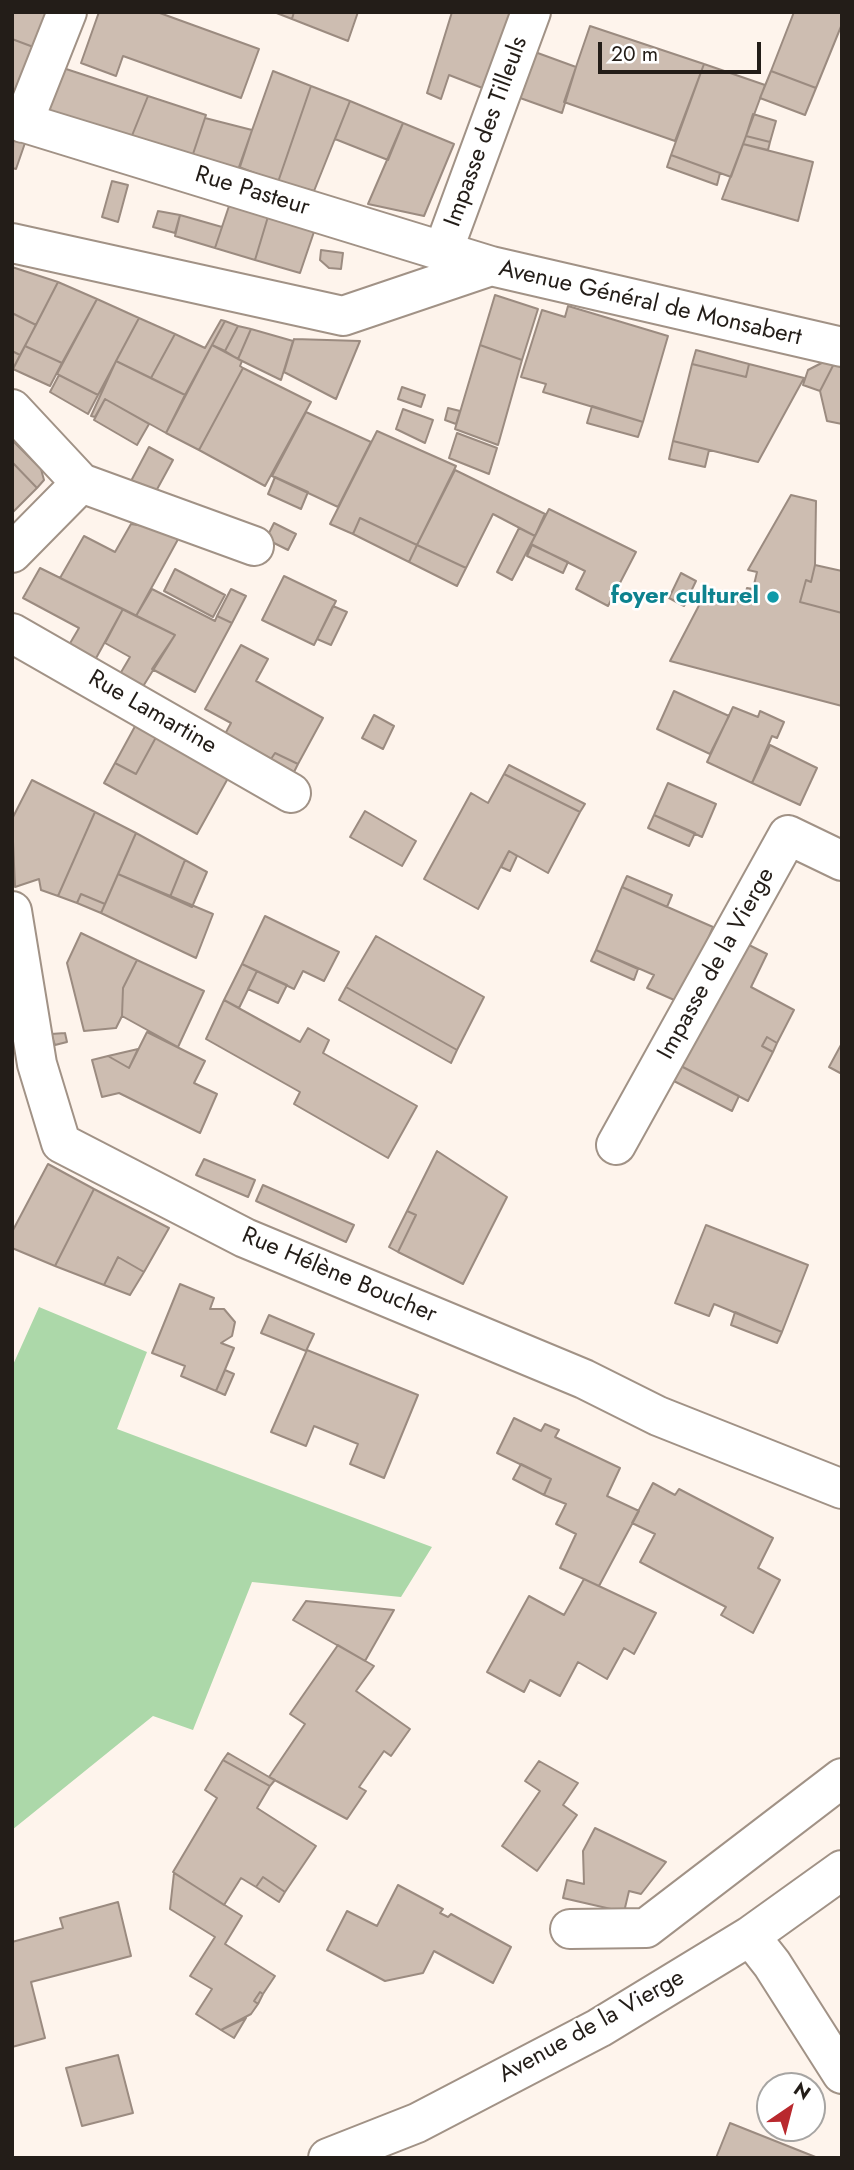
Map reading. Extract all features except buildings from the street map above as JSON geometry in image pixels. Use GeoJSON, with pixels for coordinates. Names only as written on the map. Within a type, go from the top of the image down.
{"type":"FeatureCollection","features":[{"type":"Feature","properties":{"kind":"street"},"geometry":{"type":"LineString","coordinates":[[18,121],[67,12]]}},
{"type":"Feature","properties":{"kind":"street","name":"Impasse des Tilleuls"},"geometry":{"type":"LineString","coordinates":[[443,251],[531,12]]}},
{"type":"Feature","properties":{"kind":"street","name":"Rue Pasteur"},"geometry":{"type":"LineString","coordinates":[[18,121],[491,266]]}},
{"type":"Feature","properties":{"kind":"street","name":"Avenue Général de Monsabert"},"geometry":{"type":"LineString","coordinates":[[12,243],[343,316],[491,266],[842,347]]}},
{"type":"Feature","properties":{"kind":"street"},"geometry":{"type":"LineString","coordinates":[[12,409],[81,483],[254,546]]}},
{"type":"Feature","properties":{"kind":"street"},"geometry":{"type":"LineString","coordinates":[[12,553],[81,483]]}},
{"type":"Feature","properties":{"kind":"street","name":"Rue Lamartine"},"geometry":{"type":"LineString","coordinates":[[12,634],[291,793]]}},
{"type":"Feature","properties":{"kind":"street","name":"Impasse de la Vierge"},"geometry":{"type":"LineString","coordinates":[[616,1145],[788,835],[842,861]]}},
{"type":"Feature","properties":{"kind":"street","name":"Rue Hélène Boucher"},"geometry":{"type":"LineString","coordinates":[[12,911],[37,1064],[30,1092],[61,1143],[233,1232],[584,1379],[658,1416],[842,1489]]}},
{"type":"Feature","properties":{"kind":"street"},"geometry":{"type":"LineString","coordinates":[[570,1930],[646,1928],[842,1778]]}},
{"type":"Feature","properties":{"kind":"street","name":"Avenue de la Vierge"},"geometry":{"type":"LineString","coordinates":[[328,2158],[417,2123],[599,2028],[750,1936],[842,1870]]}},
{"type":"Feature","properties":{"kind":"street"},"geometry":{"type":"LineString","coordinates":[[750,1936],[772,1964],[842,2074]]}},
{"type":"Feature","properties":{"kind":"green space"},"geometry":{"type":"Polygon","coordinates":[[[39,1307],[147,1352],[117,1429],[432,1547],[401,1597],[252,1582],[193,1730],[153,1716],[12,1830],[12,1367],[39,1307]]]}},
{"type":"Feature","properties":{"kind":"place","name":"foyer culturel"},"geometry":{"type":"Point","coordinates":[773,597]}}]}
